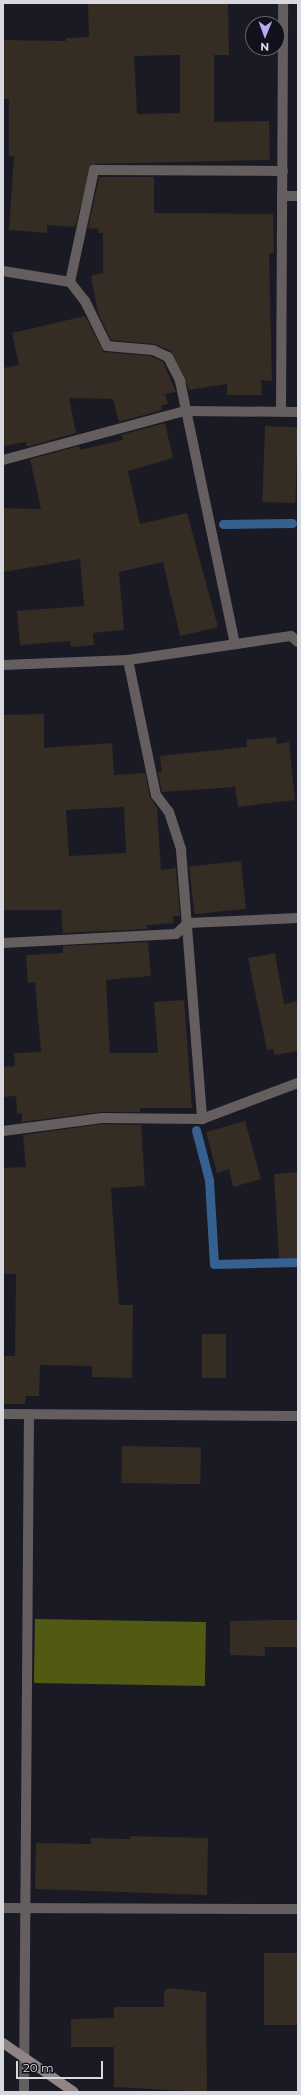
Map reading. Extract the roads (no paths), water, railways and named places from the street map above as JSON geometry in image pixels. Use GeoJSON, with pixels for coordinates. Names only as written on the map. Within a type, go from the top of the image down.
{"type":"FeatureCollection","features":[{"type":"Feature","properties":{"kind":"main road"},"geometry":{"type":"LineString","coordinates":[[3,2043],[74,2092]]}},
{"type":"Feature","properties":{"kind":"street"},"geometry":{"type":"LineString","coordinates":[[281,412],[284,3]]}},
{"type":"Feature","properties":{"kind":"street"},"geometry":{"type":"LineString","coordinates":[[70,282],[94,170],[283,171]]}},
{"type":"Feature","properties":{"kind":"street"},"geometry":{"type":"LineString","coordinates":[[282,196],[298,196]]}},
{"type":"Feature","properties":{"kind":"street"},"geometry":{"type":"LineString","coordinates":[[3,271],[70,282],[85,301],[107,346],[153,350],[168,357],[180,381],[184,411],[235,644]]}},
{"type":"Feature","properties":{"kind":"street"},"geometry":{"type":"LineString","coordinates":[[3,460],[184,411],[298,412]]}},
{"type":"Feature","properties":{"kind":"street"},"geometry":{"type":"LineString","coordinates":[[3,665],[128,660],[291,636],[298,642]]}},
{"type":"Feature","properties":{"kind":"street"},"geometry":{"type":"LineString","coordinates":[[128,660],[156,795],[169,812],[181,850],[188,923],[202,1119]]}},
{"type":"Feature","properties":{"kind":"street"},"geometry":{"type":"LineString","coordinates":[[3,943],[176,934],[188,923],[298,918]]}},
{"type":"Feature","properties":{"kind":"street"},"geometry":{"type":"LineString","coordinates":[[3,1131],[102,1118],[202,1119],[298,1083]]}},
{"type":"Feature","properties":{"kind":"street"},"geometry":{"type":"LineString","coordinates":[[3,1414],[298,1416]]}},
{"type":"Feature","properties":{"kind":"street"},"geometry":{"type":"LineString","coordinates":[[24,2092],[29,1414]]}},
{"type":"Feature","properties":{"kind":"street"},"geometry":{"type":"LineString","coordinates":[[3,1908],[298,1909]]}},
{"type":"Feature","properties":{"kind":"waterway"},"geometry":{"type":"LineString","coordinates":[[223,524],[292,523]]}},
{"type":"Feature","properties":{"kind":"waterway"},"geometry":{"type":"LineString","coordinates":[[196,1130],[209,1180],[214,1264],[298,1262]]}}]}
